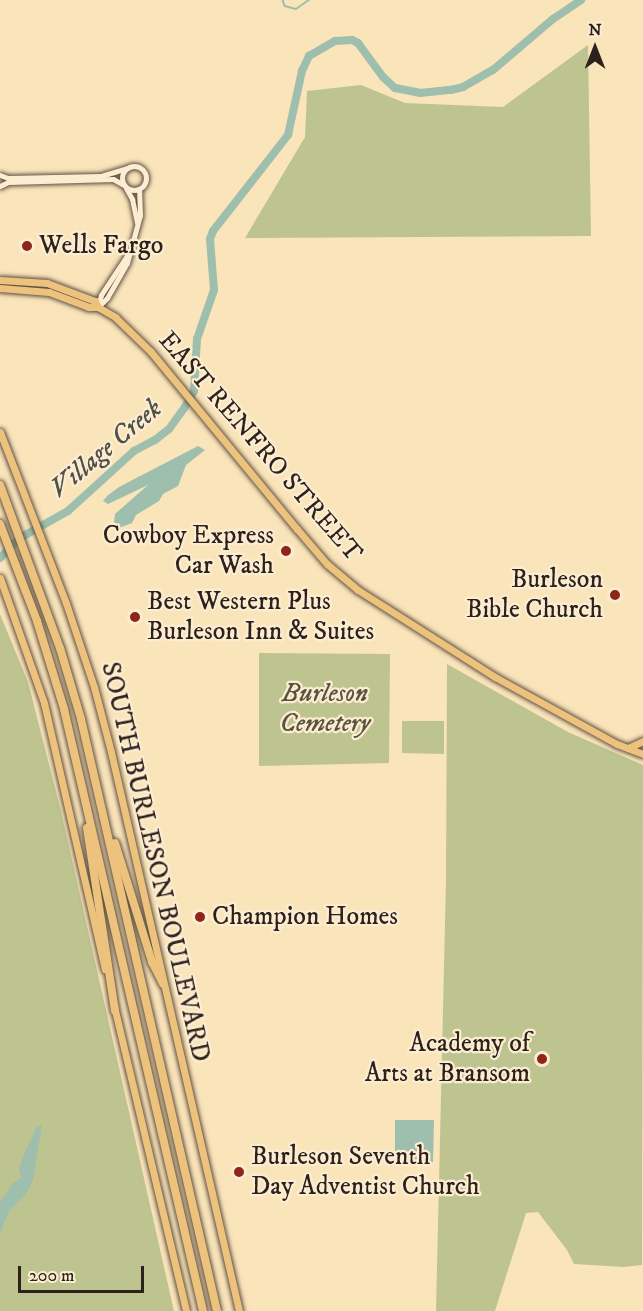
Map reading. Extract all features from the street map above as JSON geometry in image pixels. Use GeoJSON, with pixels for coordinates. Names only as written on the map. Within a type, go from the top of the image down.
{"type":"FeatureCollection","features":[{"type":"Feature","properties":{"kind":"highway"},"geometry":{"type":"LineString","coordinates":[[0,485],[73,688],[217,1311]]}},
{"type":"Feature","properties":{"kind":"highway"},"geometry":{"type":"LineString","coordinates":[[1,525],[56,681],[82,783],[203,1311]]}},
{"type":"Feature","properties":{"kind":"highway"},"geometry":{"type":"LineString","coordinates":[[82,783],[115,1011]]}},
{"type":"Feature","properties":{"kind":"highway"},"geometry":{"type":"LineString","coordinates":[[97,784],[153,962],[163,984]]}},
{"type":"Feature","properties":{"kind":"main road","name":"EAST RENFRO STREET"},"geometry":{"type":"LineString","coordinates":[[0,280],[33,281],[58,286],[88,297],[132,332],[327,564],[358,590],[389,612],[495,677],[643,754]]}},
{"type":"Feature","properties":{"kind":"main road"},"geometry":{"type":"LineString","coordinates":[[0,286],[29,285],[33,281]]}},
{"type":"Feature","properties":{"kind":"main road","name":"EAST RENFRO STREET"},"geometry":{"type":"LineString","coordinates":[[0,286],[49,292],[89,307],[98,307]]}},
{"type":"Feature","properties":{"kind":"main road","name":"SOUTH BURLESON BOULEVARD"},"geometry":{"type":"LineString","coordinates":[[0,432],[66,603],[94,687],[111,752],[239,1311]]}},
{"type":"Feature","properties":{"kind":"main road"},"geometry":{"type":"LineString","coordinates":[[0,578],[44,703],[186,1311]]}},
{"type":"Feature","properties":{"kind":"main road"},"geometry":{"type":"LineString","coordinates":[[628,748],[643,741]]}},
{"type":"Feature","properties":{"kind":"street"},"geometry":{"type":"LineString","coordinates":[[128,168],[122,177],[132,199],[137,227]]}},
{"type":"Feature","properties":{"kind":"street"},"geometry":{"type":"LineString","coordinates":[[0,176],[8,178],[100,176],[128,168],[140,168],[145,175],[144,183],[139,189],[137,227],[127,263],[108,298],[98,307]]}},
{"type":"Feature","properties":{"kind":"street"},"geometry":{"type":"LineString","coordinates":[[0,186],[8,182],[113,179],[132,190],[139,189]]}},
{"type":"Feature","properties":{"kind":"green space"},"geometry":{"type":"Polygon","coordinates":[[[588,45],[591,236],[245,238],[305,137],[307,91],[361,85],[405,103],[503,107],[588,45]]]}},
{"type":"Feature","properties":{"kind":"green space"},"geometry":{"type":"Polygon","coordinates":[[[0,614],[28,682],[61,811],[174,1311],[0,1311],[0,614]]]}},
{"type":"Feature","properties":{"kind":"green space","name":"Burleson Cemetery"},"geometry":{"type":"Polygon","coordinates":[[[259,653],[390,654],[389,763],[259,766],[259,653]]]}},
{"type":"Feature","properties":{"kind":"green space","name":"Academy of Arts at Bransom"},"geometry":{"type":"Polygon","coordinates":[[[447,664],[568,732],[643,765],[642,1265],[624,1267],[574,1264],[567,1250],[538,1212],[526,1213],[495,1311],[436,1311],[446,880],[447,664]]]}},
{"type":"Feature","properties":{"kind":"green space"},"geometry":{"type":"Polygon","coordinates":[[[402,721],[444,721],[444,754],[402,753],[402,721]]]}},
{"type":"Feature","properties":{"kind":"shaded area"},"geometry":{"type":"Polygon","coordinates":[[[198,446],[205,450],[186,465],[178,486],[163,494],[159,501],[136,515],[132,523],[119,528],[114,522],[115,514],[148,485],[108,504],[103,501],[107,496],[119,487],[198,446]]]}},
{"type":"Feature","properties":{"kind":"shaded area"},"geometry":{"type":"Polygon","coordinates":[[[395,1120],[434,1120],[433,1162],[395,1162],[395,1120]]]}},
{"type":"Feature","properties":{"kind":"shaded area"},"geometry":{"type":"Polygon","coordinates":[[[42,1125],[33,1180],[26,1194],[9,1211],[0,1233],[0,1202],[13,1183],[21,1178],[19,1169],[23,1157],[36,1128],[42,1125]]]}},
{"type":"Feature","properties":{"kind":"waterway"},"geometry":{"type":"LineString","coordinates":[[283,0],[285,6],[296,9],[309,0]]}},
{"type":"Feature","properties":{"kind":"waterway","name":"Village Creek"},"geometry":{"type":"LineString","coordinates":[[0,558],[13,544],[27,534],[68,511],[134,451],[155,440],[169,429],[185,407],[194,391],[197,339],[214,290],[210,239],[213,231],[288,135],[302,71],[309,56],[335,41],[352,40],[358,43],[383,77],[395,88],[420,93],[451,90],[463,87],[493,70],[553,19],[581,0]]}},
{"type":"Feature","properties":{"kind":"place","name":"Wells Fargo"},"geometry":{"type":"Point","coordinates":[27,246]}},
{"type":"Feature","properties":{"kind":"place","name":"Cowboy Express Car Wash"},"geometry":{"type":"Point","coordinates":[286,551]}},
{"type":"Feature","properties":{"kind":"place","name":"Burleson Bible Church"},"geometry":{"type":"Point","coordinates":[615,595]}},
{"type":"Feature","properties":{"kind":"place","name":"Best Western Plus Burleson Inn & Suites"},"geometry":{"type":"Point","coordinates":[135,617]}},
{"type":"Feature","properties":{"kind":"place","name":"Champion Homes"},"geometry":{"type":"Point","coordinates":[200,917]}},
{"type":"Feature","properties":{"kind":"place","name":"Academy of Arts at Bransom"},"geometry":{"type":"Point","coordinates":[542,1059]}},
{"type":"Feature","properties":{"kind":"place","name":"Burleson Seventh Day Adventist Church"},"geometry":{"type":"Point","coordinates":[239,1172]}}]}
